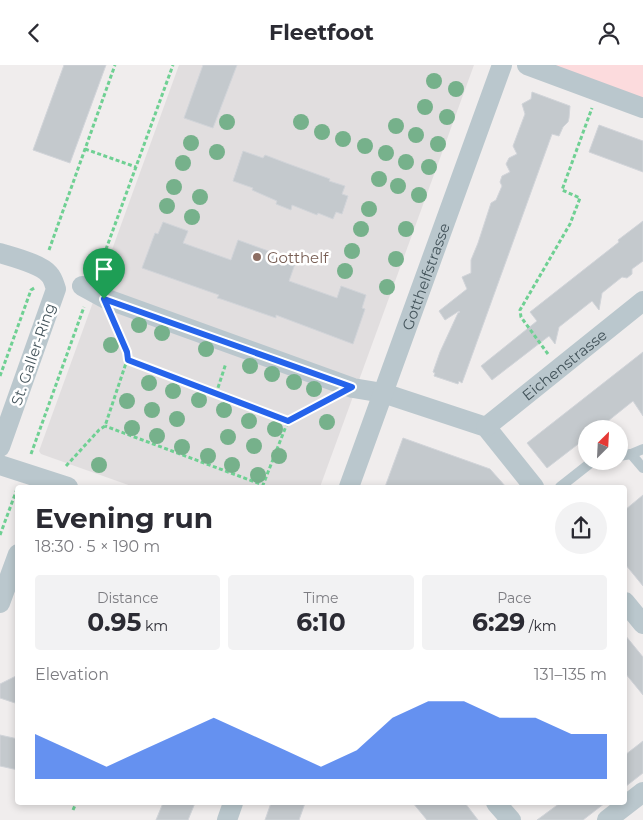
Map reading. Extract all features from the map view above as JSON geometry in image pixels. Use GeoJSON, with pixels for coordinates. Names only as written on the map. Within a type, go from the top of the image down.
{"type":"FeatureCollection","features":[{"type":"Feature","properties":{"kind":"street","name":"Gotthelfstrasse"},"geometry":{"type":"LineString","coordinates":[[349,485],[502,65]]}},
{"type":"Feature","properties":{"kind":"street"},"geometry":{"type":"LineString","coordinates":[[527,65],[643,108]]}},
{"type":"Feature","properties":{"kind":"street","name":"St. Galler-Ring"},"geometry":{"type":"LineString","coordinates":[[0,253],[40,267],[48,272],[53,279],[56,289],[0,447]]}},
{"type":"Feature","properties":{"kind":"street"},"geometry":{"type":"LineString","coordinates":[[82,287],[104,299],[352,387],[383,393],[486,427],[532,485]]}},
{"type":"Feature","properties":{"kind":"street","name":"Eichenstrasse"},"geometry":{"type":"LineString","coordinates":[[486,427],[643,301]]}},
{"type":"Feature","properties":{"kind":"street"},"geometry":{"type":"LineString","coordinates":[[0,465],[42,483],[55,485]]}},
{"type":"Feature","properties":{"kind":"street"},"geometry":{"type":"LineString","coordinates":[[0,603],[15,562]]}},
{"type":"Feature","properties":{"kind":"street"},"geometry":{"type":"LineString","coordinates":[[627,604],[643,624]]}},
{"type":"Feature","properties":{"kind":"street"},"geometry":{"type":"LineString","coordinates":[[607,820],[643,793]]}},
{"type":"Feature","properties":{"kind":"street"},"geometry":{"type":"LineString","coordinates":[[227,820],[233,805]]}},
{"type":"Feature","properties":{"kind":"street"},"geometry":{"type":"LineString","coordinates":[[498,805],[511,820]]}},
{"type":"Feature","properties":{"kind":"lane"},"geometry":{"type":"LineString","coordinates":[[628,454],[643,449]]}},
{"type":"Feature","properties":{"kind":"lane"},"geometry":{"type":"LineString","coordinates":[[631,454],[643,468]]}},
{"type":"Feature","properties":{"kind":"lane"},"geometry":{"type":"LineString","coordinates":[[563,485],[582,470]]}},
{"type":"Feature","properties":{"kind":"path"},"geometry":{"type":"LineString","coordinates":[[50,252],[49,248],[115,65]]}},
{"type":"Feature","properties":{"kind":"path"},"geometry":{"type":"LineString","coordinates":[[39,458],[30,455],[85,304],[82,287],[92,284],[95,279],[173,65]]}},
{"type":"Feature","properties":{"kind":"path"},"geometry":{"type":"LineString","coordinates":[[559,369],[521,317],[520,310],[570,224],[580,198],[562,190],[598,91]]}},
{"type":"Feature","properties":{"kind":"path"},"geometry":{"type":"LineString","coordinates":[[85,149],[136,167]]}},
{"type":"Feature","properties":{"kind":"path"},"geometry":{"type":"LineString","coordinates":[[65,467],[98,430],[105,426],[128,360],[127,352],[104,299]]}},
{"type":"Feature","properties":{"kind":"path"},"geometry":{"type":"LineString","coordinates":[[216,393],[233,345]]}},
{"type":"Feature","properties":{"kind":"path"},"geometry":{"type":"LineString","coordinates":[[128,360],[288,421]]}},
{"type":"Feature","properties":{"kind":"path"},"geometry":{"type":"LineString","coordinates":[[264,485],[288,421],[352,387]]}},
{"type":"Feature","properties":{"kind":"path"},"geometry":{"type":"LineString","coordinates":[[105,426],[261,485]]}},
{"type":"Feature","properties":{"kind":"path"},"geometry":{"type":"LineString","coordinates":[[0,535],[15,497]]}},
{"type":"Feature","properties":{"kind":"path"},"geometry":{"type":"LineString","coordinates":[[73,810],[75,805]]}},
{"type":"Feature","properties":{"kind":"shaded area","name":"Gotthelf"},"geometry":{"type":"Polygon","coordinates":[[[179,65],[474,65],[321,485],[128,485],[41,454],[39,451],[179,65]]]}},
{"type":"Feature","properties":{"kind":"shaded area"},"geometry":{"type":"Polygon","coordinates":[[[543,65],[643,65],[643,102],[543,65]]]}},
{"type":"Feature","properties":{"kind":"building"},"geometry":{"type":"Polygon","coordinates":[[[64,65],[106,65],[70,163],[33,150],[64,65]]]}},
{"type":"Feature","properties":{"kind":"building"},"geometry":{"type":"Polygon","coordinates":[[[203,65],[237,65],[213,128],[184,118],[203,65]]]}},
{"type":"Feature","properties":{"kind":"building"},"geometry":{"type":"Polygon","coordinates":[[[532,92],[570,106],[568,122],[563,127],[559,136],[552,134],[462,383],[459,381],[458,384],[434,376],[435,373],[433,372],[440,352],[460,312],[459,311],[445,320],[439,311],[467,289],[462,277],[471,273],[471,260],[491,203],[496,200],[502,186],[500,182],[502,176],[510,172],[506,164],[509,158],[517,154],[513,146],[525,114],[522,104],[531,99],[532,92]]]}},
{"type":"Feature","properties":{"kind":"building"},"geometry":{"type":"Polygon","coordinates":[[[599,125],[643,141],[643,172],[589,152],[599,125]]]}},
{"type":"Feature","properties":{"kind":"building"},"geometry":{"type":"Polygon","coordinates":[[[243,151],[263,158],[265,155],[345,186],[342,194],[348,196],[342,214],[336,212],[333,219],[292,205],[291,210],[276,204],[277,201],[252,190],[253,188],[233,181],[243,151]]]}},
{"type":"Feature","properties":{"kind":"building"},"geometry":{"type":"Polygon","coordinates":[[[643,221],[643,261],[632,269],[632,274],[627,278],[622,277],[602,293],[599,310],[592,301],[559,327],[555,344],[549,336],[492,380],[481,366],[537,321],[530,312],[643,221]]]}},
{"type":"Feature","properties":{"kind":"building"},"geometry":{"type":"Polygon","coordinates":[[[163,222],[188,231],[183,243],[231,260],[238,240],[296,261],[289,281],[337,298],[341,286],[366,295],[362,308],[365,309],[353,344],[276,315],[276,318],[217,298],[219,295],[142,268],[155,233],[158,234],[163,222]]]}},
{"type":"Feature","properties":{"kind":"building"},"geometry":{"type":"Polygon","coordinates":[[[643,352],[643,416],[633,401],[609,420],[578,420],[578,444],[547,468],[527,443],[643,352]]]}},
{"type":"Feature","properties":{"kind":"building"},"geometry":{"type":"Polygon","coordinates":[[[403,438],[490,469],[504,485],[386,485],[403,438]]]}},
{"type":"Feature","properties":{"kind":"building"},"geometry":{"type":"Polygon","coordinates":[[[643,495],[643,586],[627,566],[627,508],[643,495]]]}},
{"type":"Feature","properties":{"kind":"building"},"geometry":{"type":"Polygon","coordinates":[[[627,637],[643,657],[643,695],[627,675],[627,637]]]}},
{"type":"Feature","properties":{"kind":"building"},"geometry":{"type":"Polygon","coordinates":[[[15,676],[15,703],[0,698],[0,684],[15,676]]]}},
{"type":"Feature","properties":{"kind":"building"},"geometry":{"type":"Polygon","coordinates":[[[0,735],[15,738],[15,769],[0,766],[0,735]]]}},
{"type":"Feature","properties":{"kind":"building"},"geometry":{"type":"Polygon","coordinates":[[[643,741],[643,773],[627,785],[627,753],[643,741]]]}},
{"type":"Feature","properties":{"kind":"building"},"geometry":{"type":"Polygon","coordinates":[[[162,805],[194,805],[188,820],[156,820],[162,805]]]}},
{"type":"Feature","properties":{"kind":"building"},"geometry":{"type":"Polygon","coordinates":[[[270,805],[304,805],[299,820],[265,820],[270,805]]]}},
{"type":"Feature","properties":{"kind":"building"},"geometry":{"type":"Polygon","coordinates":[[[415,805],[467,805],[478,820],[427,820],[415,805]]]}},
{"type":"Feature","properties":{"kind":"building"},"geometry":{"type":"Polygon","coordinates":[[[557,805],[602,805],[583,820],[537,820],[557,805]]]}},
{"type":"Feature","properties":{"kind":"place","name":"Gotthelf"},"geometry":{"type":"Point","coordinates":[257,257]}},
{"type":"Feature","properties":{"kind":"route"},"geometry":{"type":"LineString","coordinates":[[104,299],[352,387],[288,421],[128,360],[127,352],[104,299]]}}]}
